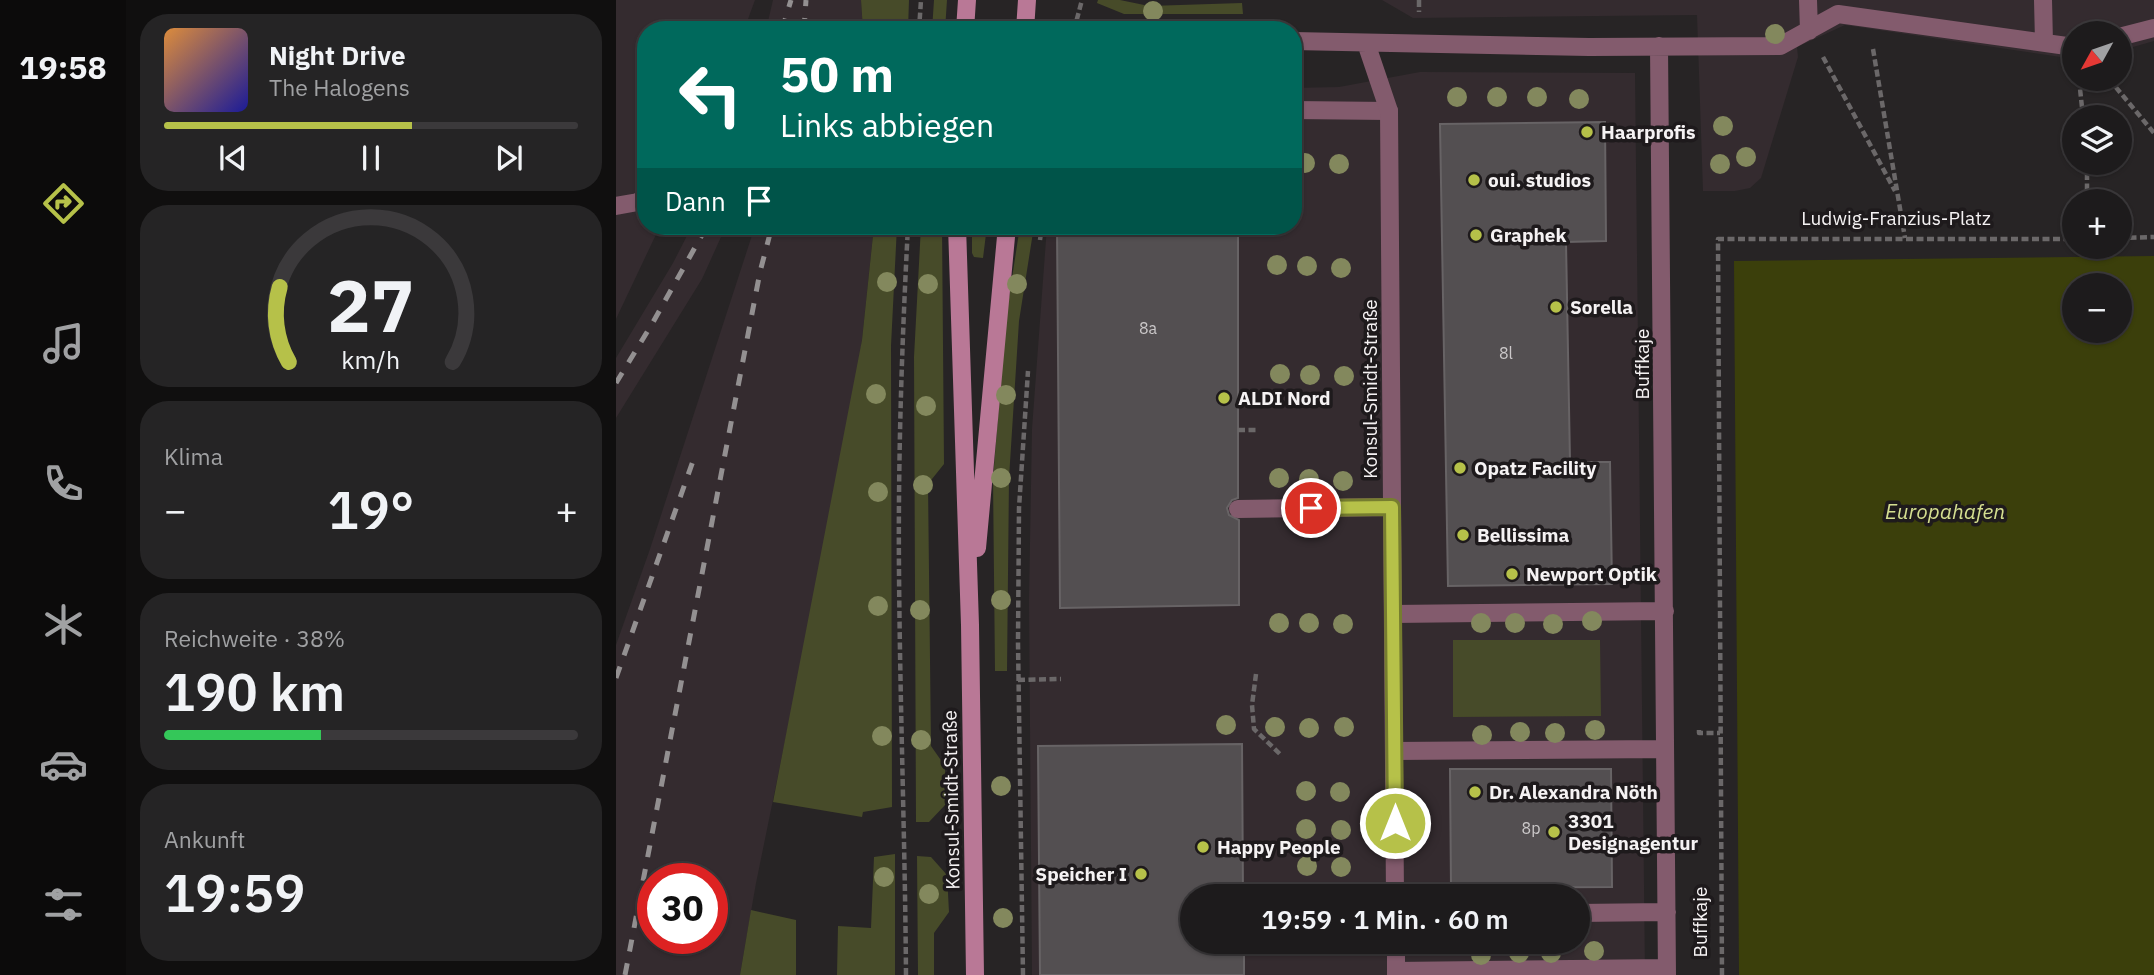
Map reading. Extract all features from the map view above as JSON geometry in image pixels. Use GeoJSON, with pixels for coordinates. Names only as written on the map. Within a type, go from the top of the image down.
{"type":"FeatureCollection","features":[{"type":"Feature","properties":{"kind":"street"},"geometry":{"type":"LineString","coordinates":[[966,21],[967,0]]}},
{"type":"Feature","properties":{"kind":"street"},"geometry":{"type":"LineString","coordinates":[[1026,21],[1027,0]]}},
{"type":"Feature","properties":{"kind":"street"},"geometry":{"type":"LineString","coordinates":[[1808,0],[1810,31]]}},
{"type":"Feature","properties":{"kind":"street"},"geometry":{"type":"LineString","coordinates":[[2043,0],[2044,42]]}},
{"type":"Feature","properties":{"kind":"street"},"geometry":{"type":"LineString","coordinates":[[1302,41],[1780,46],[1838,14],[2062,45]]}},
{"type":"Feature","properties":{"kind":"street"},"geometry":{"type":"LineString","coordinates":[[2132,34],[2154,28]]}},
{"type":"Feature","properties":{"kind":"street","name":"Konsul-Smidt-Straße"},"geometry":{"type":"LineString","coordinates":[[1366,43],[1389,111],[1395,884]]}},
{"type":"Feature","properties":{"kind":"street","name":"Buffkaje"},"geometry":{"type":"LineString","coordinates":[[1659,46],[1667,971]]}},
{"type":"Feature","properties":{"kind":"street"},"geometry":{"type":"LineString","coordinates":[[1302,110],[1389,111]]}},
{"type":"Feature","properties":{"kind":"street"},"geometry":{"type":"LineString","coordinates":[[616,206],[637,202]]}},
{"type":"Feature","properties":{"kind":"street","name":"Konsul-Smidt-Straße"},"geometry":{"type":"LineString","coordinates":[[957,235],[970,625],[975,975]]}},
{"type":"Feature","properties":{"kind":"street","name":"Konsul-Smidt-Straße"},"geometry":{"type":"LineString","coordinates":[[970,625],[1006,235]]}},
{"type":"Feature","properties":{"kind":"street"},"geometry":{"type":"LineString","coordinates":[[1238,509],[1392,507]]}},
{"type":"Feature","properties":{"kind":"street"},"geometry":{"type":"LineString","coordinates":[[1393,614],[1665,611]]}},
{"type":"Feature","properties":{"kind":"street"},"geometry":{"type":"LineString","coordinates":[[1394,751],[1665,749]]}},
{"type":"Feature","properties":{"kind":"street"},"geometry":{"type":"LineString","coordinates":[[1590,913],[1667,912]]}},
{"type":"Feature","properties":{"kind":"street"},"geometry":{"type":"LineString","coordinates":[[1396,954],[1396,973],[1667,971]]}},
{"type":"Feature","properties":{"kind":"path"},"geometry":{"type":"LineString","coordinates":[[920,21],[921,0]]}},
{"type":"Feature","properties":{"kind":"path"},"geometry":{"type":"LineString","coordinates":[[1076,21],[1082,0]]}},
{"type":"Feature","properties":{"kind":"path"},"geometry":{"type":"LineString","coordinates":[[1871,37],[1905,238]]}},
{"type":"Feature","properties":{"kind":"path"},"geometry":{"type":"LineString","coordinates":[[1819,48],[1898,197]]}},
{"type":"Feature","properties":{"kind":"path"},"geometry":{"type":"LineString","coordinates":[[2119,91],[2154,133]]}},
{"type":"Feature","properties":{"kind":"path"},"geometry":{"type":"LineString","coordinates":[[906,975],[899,571],[901,354],[908,235]]}},
{"type":"Feature","properties":{"kind":"path"},"geometry":{"type":"LineString","coordinates":[[1039,251],[1041,235]]}},
{"type":"Feature","properties":{"kind":"path"},"geometry":{"type":"LineString","coordinates":[[2132,238],[2154,237]]}},
{"type":"Feature","properties":{"kind":"path","name":"Ludwig-Franzius-Platz"},"geometry":{"type":"LineString","coordinates":[[1718,239],[2062,239]]}},
{"type":"Feature","properties":{"kind":"path","name":"Buffkaje"},"geometry":{"type":"LineString","coordinates":[[1718,239],[1722,975]]}},
{"type":"Feature","properties":{"kind":"path"},"geometry":{"type":"LineString","coordinates":[[1023,975],[1018,680],[1020,508],[1028,369]]}},
{"type":"Feature","properties":{"kind":"path"},"geometry":{"type":"LineString","coordinates":[[1238,430],[1256,430]]}},
{"type":"Feature","properties":{"kind":"path"},"geometry":{"type":"LineString","coordinates":[[1256,674],[1252,705],[1254,729],[1282,756]]}},
{"type":"Feature","properties":{"kind":"path"},"geometry":{"type":"LineString","coordinates":[[1018,680],[1060,679]]}},
{"type":"Feature","properties":{"kind":"shaded area"},"geometry":{"type":"Polygon","coordinates":[[[616,0],[755,0],[747,21],[637,21],[637,235],[656,235],[616,319],[616,0]]]}},
{"type":"Feature","properties":{"kind":"shaded area"},"geometry":{"type":"Polygon","coordinates":[[[773,0],[861,0],[862,21],[768,21],[773,0]]]}},
{"type":"Feature","properties":{"kind":"shaded area"},"geometry":{"type":"Polygon","coordinates":[[[861,0],[909,0],[908,21],[862,21],[861,0]]]}},
{"type":"Feature","properties":{"kind":"shaded area"},"geometry":{"type":"Polygon","coordinates":[[[934,0],[947,0],[946,21],[933,21],[934,0]]]}},
{"type":"Feature","properties":{"kind":"shaded area"},"geometry":{"type":"Polygon","coordinates":[[[1098,0],[1120,0],[1149,6],[1242,3],[1243,14],[1124,14],[1097,3],[1098,0]]]}},
{"type":"Feature","properties":{"kind":"shaded area"},"geometry":{"type":"Polygon","coordinates":[[[1382,0],[2154,0],[2154,41],[2132,47],[2132,21],[2062,21],[2062,57],[1845,25],[1797,47],[1798,57],[1761,178],[1750,188],[1703,191],[1697,15],[1413,18],[1382,0]]]}},
{"type":"Feature","properties":{"kind":"shaded area"},"geometry":{"type":"Polygon","coordinates":[[[1420,72],[1635,73],[1645,975],[1032,975],[1029,600],[1032,429],[1046,235],[1302,235],[1302,88],[1339,87],[1420,72]]]}},
{"type":"Feature","properties":{"kind":"shaded area"},"geometry":{"type":"Polygon","coordinates":[[[687,235],[722,235],[702,279],[616,418],[616,358],[687,235]]]}},
{"type":"Feature","properties":{"kind":"shaded area"},"geometry":{"type":"Polygon","coordinates":[[[752,235],[873,235],[850,424],[756,883],[740,975],[616,975],[616,645],[752,235]]]}},
{"type":"Feature","properties":{"kind":"shaded area"},"geometry":{"type":"Polygon","coordinates":[[[873,235],[897,235],[891,346],[892,807],[863,812],[862,817],[773,802],[862,340],[873,235]]]}},
{"type":"Feature","properties":{"kind":"shaded area"},"geometry":{"type":"Polygon","coordinates":[[[921,235],[942,235],[944,464],[928,484],[931,746],[945,766],[946,804],[929,822],[916,822],[914,357],[921,235]]]}},
{"type":"Feature","properties":{"kind":"shaded area"},"geometry":{"type":"Polygon","coordinates":[[[972,235],[986,235],[983,258],[974,257],[972,235]]]}},
{"type":"Feature","properties":{"kind":"shaded area"},"geometry":{"type":"Polygon","coordinates":[[[1019,235],[1033,235],[1019,321],[1009,478],[1007,671],[995,671],[993,479],[1006,317],[1019,235]]]}},
{"type":"Feature","properties":{"kind":"shaded area"},"geometry":{"type":"Polygon","coordinates":[[[1453,640],[1600,640],[1601,716],[1453,717],[1453,640]]]}},
{"type":"Feature","properties":{"kind":"shaded area"},"geometry":{"type":"Polygon","coordinates":[[[895,854],[895,975],[837,975],[838,926],[871,928],[874,857],[895,854]]]}},
{"type":"Feature","properties":{"kind":"shaded area"},"geometry":{"type":"Polygon","coordinates":[[[917,856],[931,857],[947,875],[949,912],[934,933],[934,975],[918,975],[917,856]]]}},
{"type":"Feature","properties":{"kind":"shaded area"},"geometry":{"type":"Polygon","coordinates":[[[751,910],[796,920],[796,975],[740,975],[751,910]]]}},
{"type":"Feature","properties":{"kind":"water","name":"Europahafen"},"geometry":{"type":"Polygon","coordinates":[[[2132,256],[2154,256],[2154,975],[1739,975],[1734,261],[2062,257],[2132,259],[2132,256]]]}},
{"type":"Feature","properties":{"kind":"building"},"geometry":{"type":"Polygon","coordinates":[[[1605,122],[1606,241],[1566,242],[1570,462],[1610,462],[1612,584],[1448,586],[1440,124],[1605,122]]]}},
{"type":"Feature","properties":{"kind":"building"},"geometry":{"type":"Polygon","coordinates":[[[1057,235],[1238,235],[1238,498],[1232,500],[1227,508],[1229,515],[1239,520],[1239,605],[1060,608],[1057,235]]]}},
{"type":"Feature","properties":{"kind":"building","name":"Speicher I"},"geometry":{"type":"Polygon","coordinates":[[[1242,744],[1243,884],[1180,884],[1180,954],[1244,954],[1244,975],[1040,975],[1038,746],[1242,744]]]}},
{"type":"Feature","properties":{"kind":"building"},"geometry":{"type":"Polygon","coordinates":[[[1450,769],[1611,769],[1612,887],[1590,887],[1590,884],[1451,884],[1450,769]]]}},
{"type":"Feature","properties":{"kind":"railway"},"geometry":{"type":"LineString","coordinates":[[785,21],[791,0]]}},
{"type":"Feature","properties":{"kind":"railway"},"geometry":{"type":"LineString","coordinates":[[805,21],[806,0]]}},
{"type":"Feature","properties":{"kind":"railway"},"geometry":{"type":"LineString","coordinates":[[616,383],[702,235]]}},
{"type":"Feature","properties":{"kind":"railway"},"geometry":{"type":"LineString","coordinates":[[625,975],[760,272],[770,235]]}},
{"type":"Feature","properties":{"kind":"railway"},"geometry":{"type":"LineString","coordinates":[[616,678],[693,461]]}},
{"type":"Feature","properties":{"kind":"place","name":"Haarprofis"},"geometry":{"type":"Point","coordinates":[1587,132]}},
{"type":"Feature","properties":{"kind":"place","name":"oui. studios"},"geometry":{"type":"Point","coordinates":[1474,180]}},
{"type":"Feature","properties":{"kind":"place","name":"Graphek"},"geometry":{"type":"Point","coordinates":[1476,235]}},
{"type":"Feature","properties":{"kind":"place","name":"Sorella"},"geometry":{"type":"Point","coordinates":[1556,307]}},
{"type":"Feature","properties":{"kind":"place","name":"ALDI Nord"},"geometry":{"type":"Point","coordinates":[1224,398]}},
{"type":"Feature","properties":{"kind":"place","name":"Opatz Facility"},"geometry":{"type":"Point","coordinates":[1460,468]}},
{"type":"Feature","properties":{"kind":"place","name":"Bellissima"},"geometry":{"type":"Point","coordinates":[1463,535]}},
{"type":"Feature","properties":{"kind":"place","name":"Newport Optik"},"geometry":{"type":"Point","coordinates":[1512,574]}},
{"type":"Feature","properties":{"kind":"place","name":"Dr. Alexandra Nöth"},"geometry":{"type":"Point","coordinates":[1475,792]}},
{"type":"Feature","properties":{"kind":"place","name":"3301 Designagentur"},"geometry":{"type":"Point","coordinates":[1554,832]}},
{"type":"Feature","properties":{"kind":"place","name":"Happy People"},"geometry":{"type":"Point","coordinates":[1203,847]}},
{"type":"Feature","properties":{"kind":"place","name":"Speicher I"},"geometry":{"type":"Point","coordinates":[1141,874]}},
{"type":"Feature","properties":{"kind":"route"},"geometry":{"type":"LineString","coordinates":[[1311,508],[1392,507],[1395,823]]}}]}
